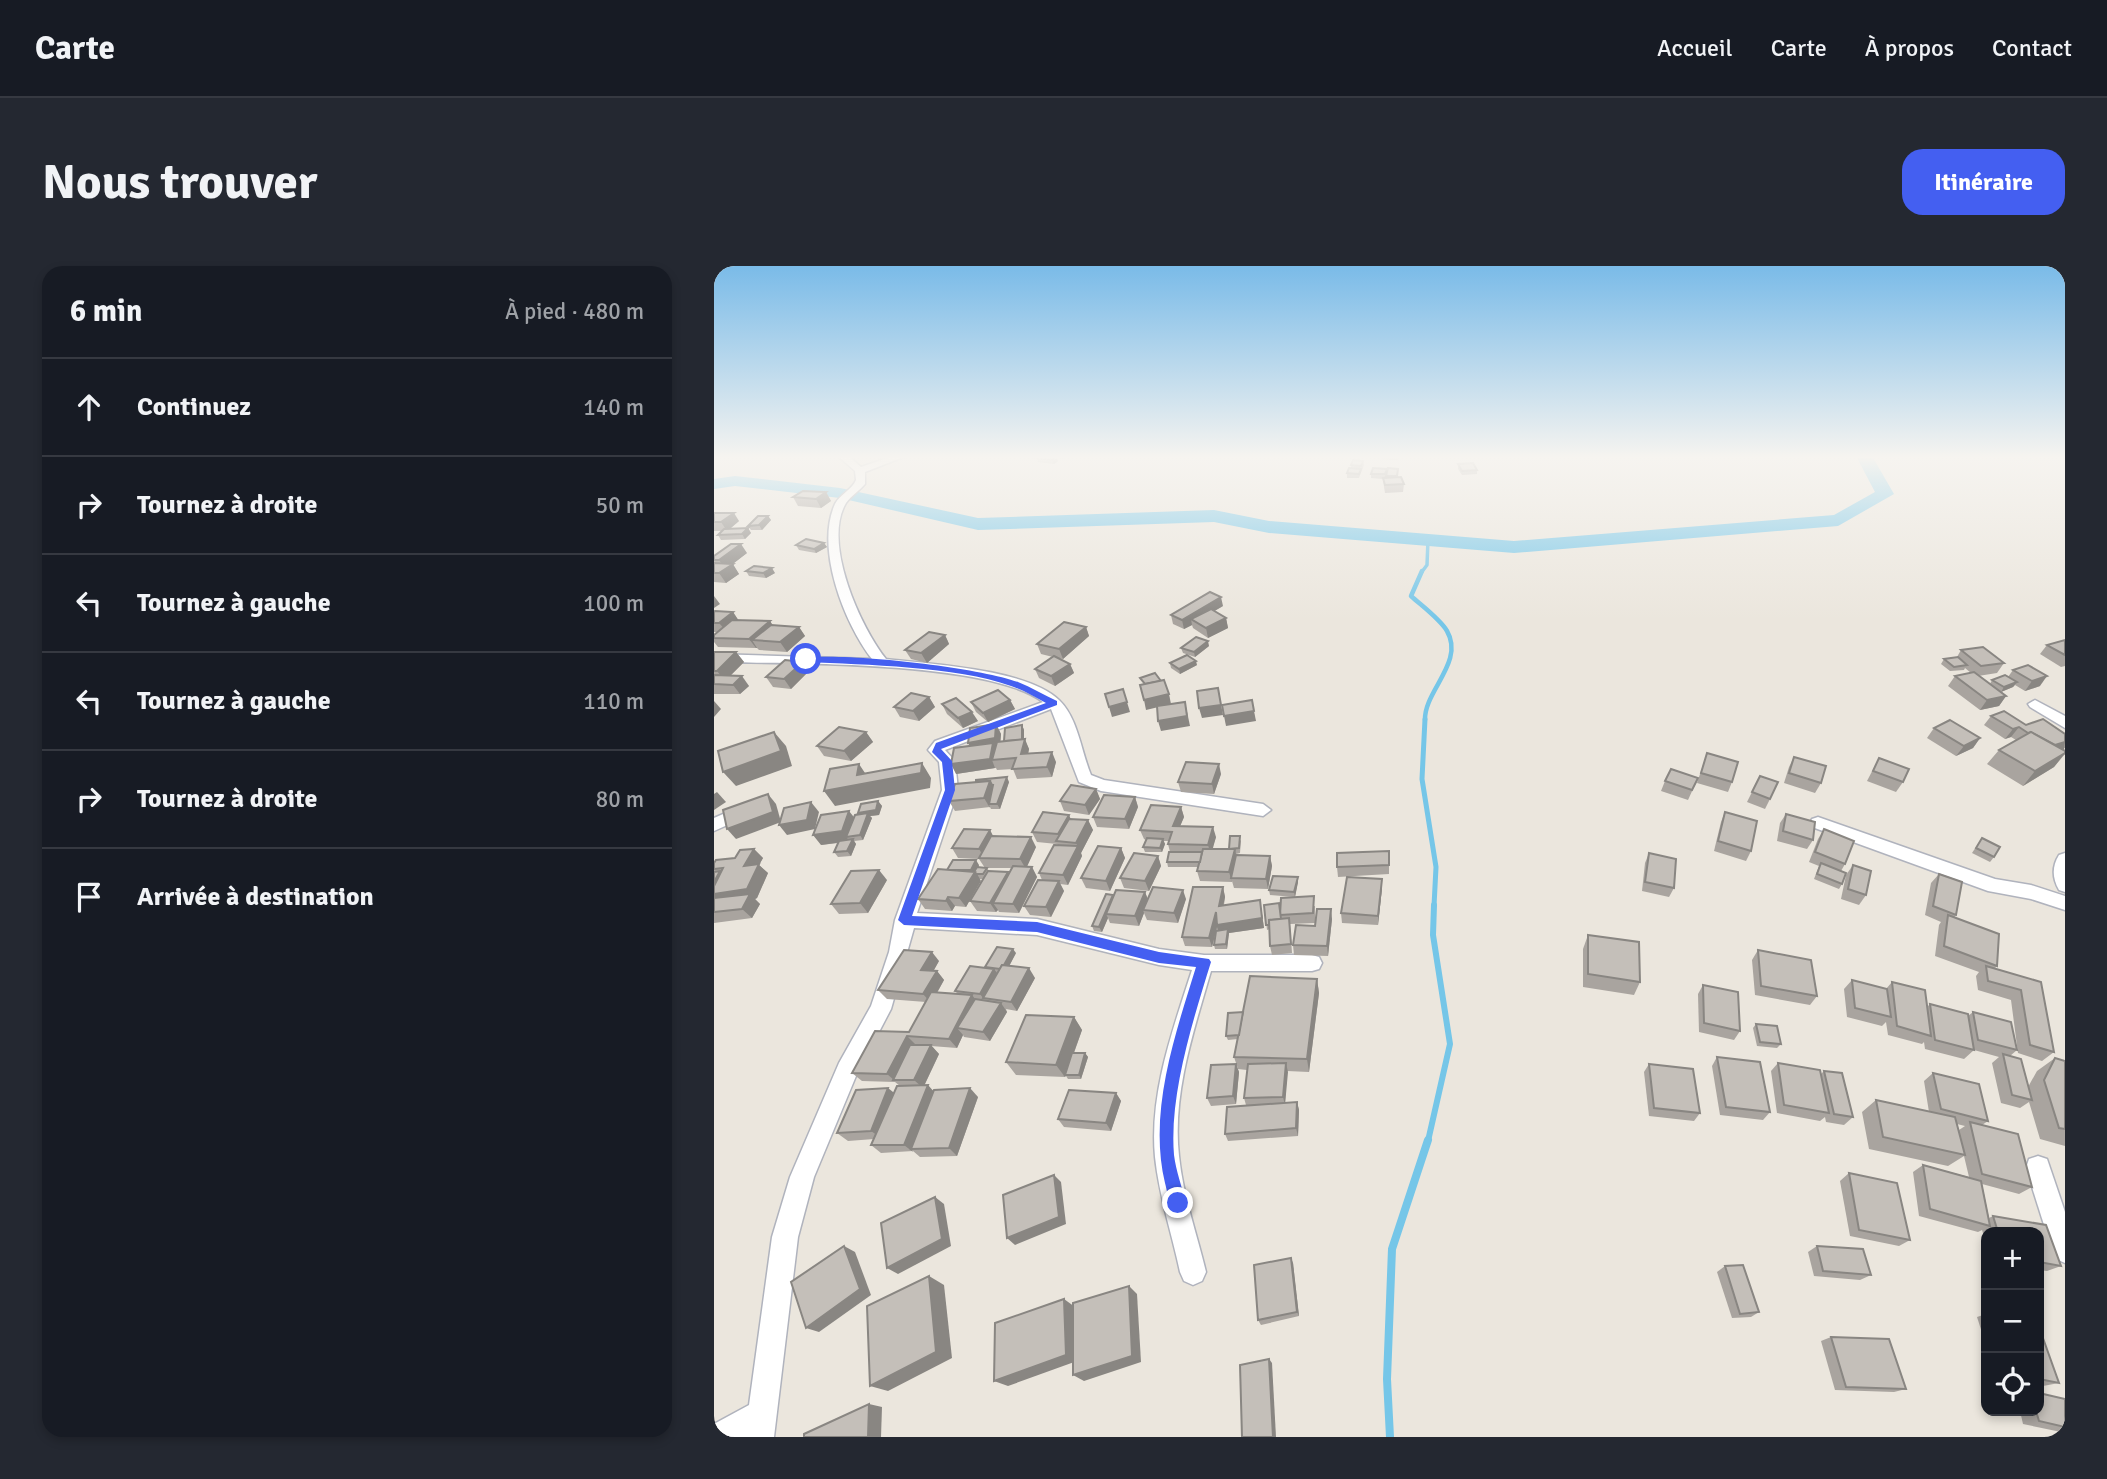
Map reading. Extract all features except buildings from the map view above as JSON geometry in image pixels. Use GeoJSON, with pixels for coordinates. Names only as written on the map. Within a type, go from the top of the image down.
{"type":"FeatureCollection","features":[{"type":"Feature","properties":{"kind":"street"},"geometry":{"type":"LineString","coordinates":[[840,511],[836,535],[846,599],[859,632],[882,663]]}},
{"type":"Feature","properties":{"kind":"street"},"geometry":{"type":"LineString","coordinates":[[714,658],[882,663],[1004,681],[1054,703],[1074,743],[1085,778],[1101,785],[1263,810]]}},
{"type":"Feature","properties":{"kind":"street"},"geometry":{"type":"LineString","coordinates":[[719,1437],[760,1426],[785,1237],[802,1177],[847,1070],[881,1009],[899,953],[904,920],[950,790],[947,761],[936,750],[940,745],[1054,703]]}},
{"type":"Feature","properties":{"kind":"street"},"geometry":{"type":"LineString","coordinates":[[2035,704],[2065,723]]}},
{"type":"Feature","properties":{"kind":"street"},"geometry":{"type":"LineString","coordinates":[[714,825],[748,809]]}},
{"type":"Feature","properties":{"kind":"street"},"geometry":{"type":"LineString","coordinates":[[1818,823],[1994,886],[2031,892],[2065,903]]}},
{"type":"Feature","properties":{"kind":"street"},"geometry":{"type":"LineString","coordinates":[[2065,860],[2062,865],[2065,885]]}},
{"type":"Feature","properties":{"kind":"street"},"geometry":{"type":"LineString","coordinates":[[904,920],[1037,927],[1159,957],[1204,962],[1312,963]]}},
{"type":"Feature","properties":{"kind":"street"},"geometry":{"type":"LineString","coordinates":[[1193,1272],[1167,1157],[1166,1116],[1190,1008],[1204,962]]}},
{"type":"Feature","properties":{"kind":"street"},"geometry":{"type":"LineString","coordinates":[[2038,1168],[2065,1249]]}},
{"type":"Feature","properties":{"kind":"waterway"},"geometry":{"type":"LineString","coordinates":[[919,511],[978,524],[1214,516],[1269,527],[1514,547],[1838,520],[1855,511]]}},
{"type":"Feature","properties":{"kind":"waterway"},"geometry":{"type":"LineString","coordinates":[[1421,573],[1427,565],[1428,540]]}},
{"type":"Feature","properties":{"kind":"waterway"},"geometry":{"type":"LineString","coordinates":[[1421,573],[1411,596],[1440,622],[1451,643],[1448,665],[1426,709],[1425,720]]}},
{"type":"Feature","properties":{"kind":"waterway"},"geometry":{"type":"LineString","coordinates":[[1425,719],[1422,779],[1436,867],[1434,906]]}},
{"type":"Feature","properties":{"kind":"waterway"},"geometry":{"type":"LineString","coordinates":[[1428,1141],[1450,1044],[1433,935],[1434,905]]}},
{"type":"Feature","properties":{"kind":"waterway"},"geometry":{"type":"LineString","coordinates":[[1390,1437],[1387,1379],[1392,1249],[1428,1140]]}},
{"type":"Feature","properties":{"kind":"route"},"geometry":{"type":"LineString","coordinates":[[806,659],[882,663],[995,679],[1027,689],[1054,703],[940,745],[936,750],[947,761],[950,790],[904,920],[939,924],[1037,927],[1124,950],[1204,962],[1190,1008],[1166,1116],[1167,1157],[1178,1203]]}}]}
